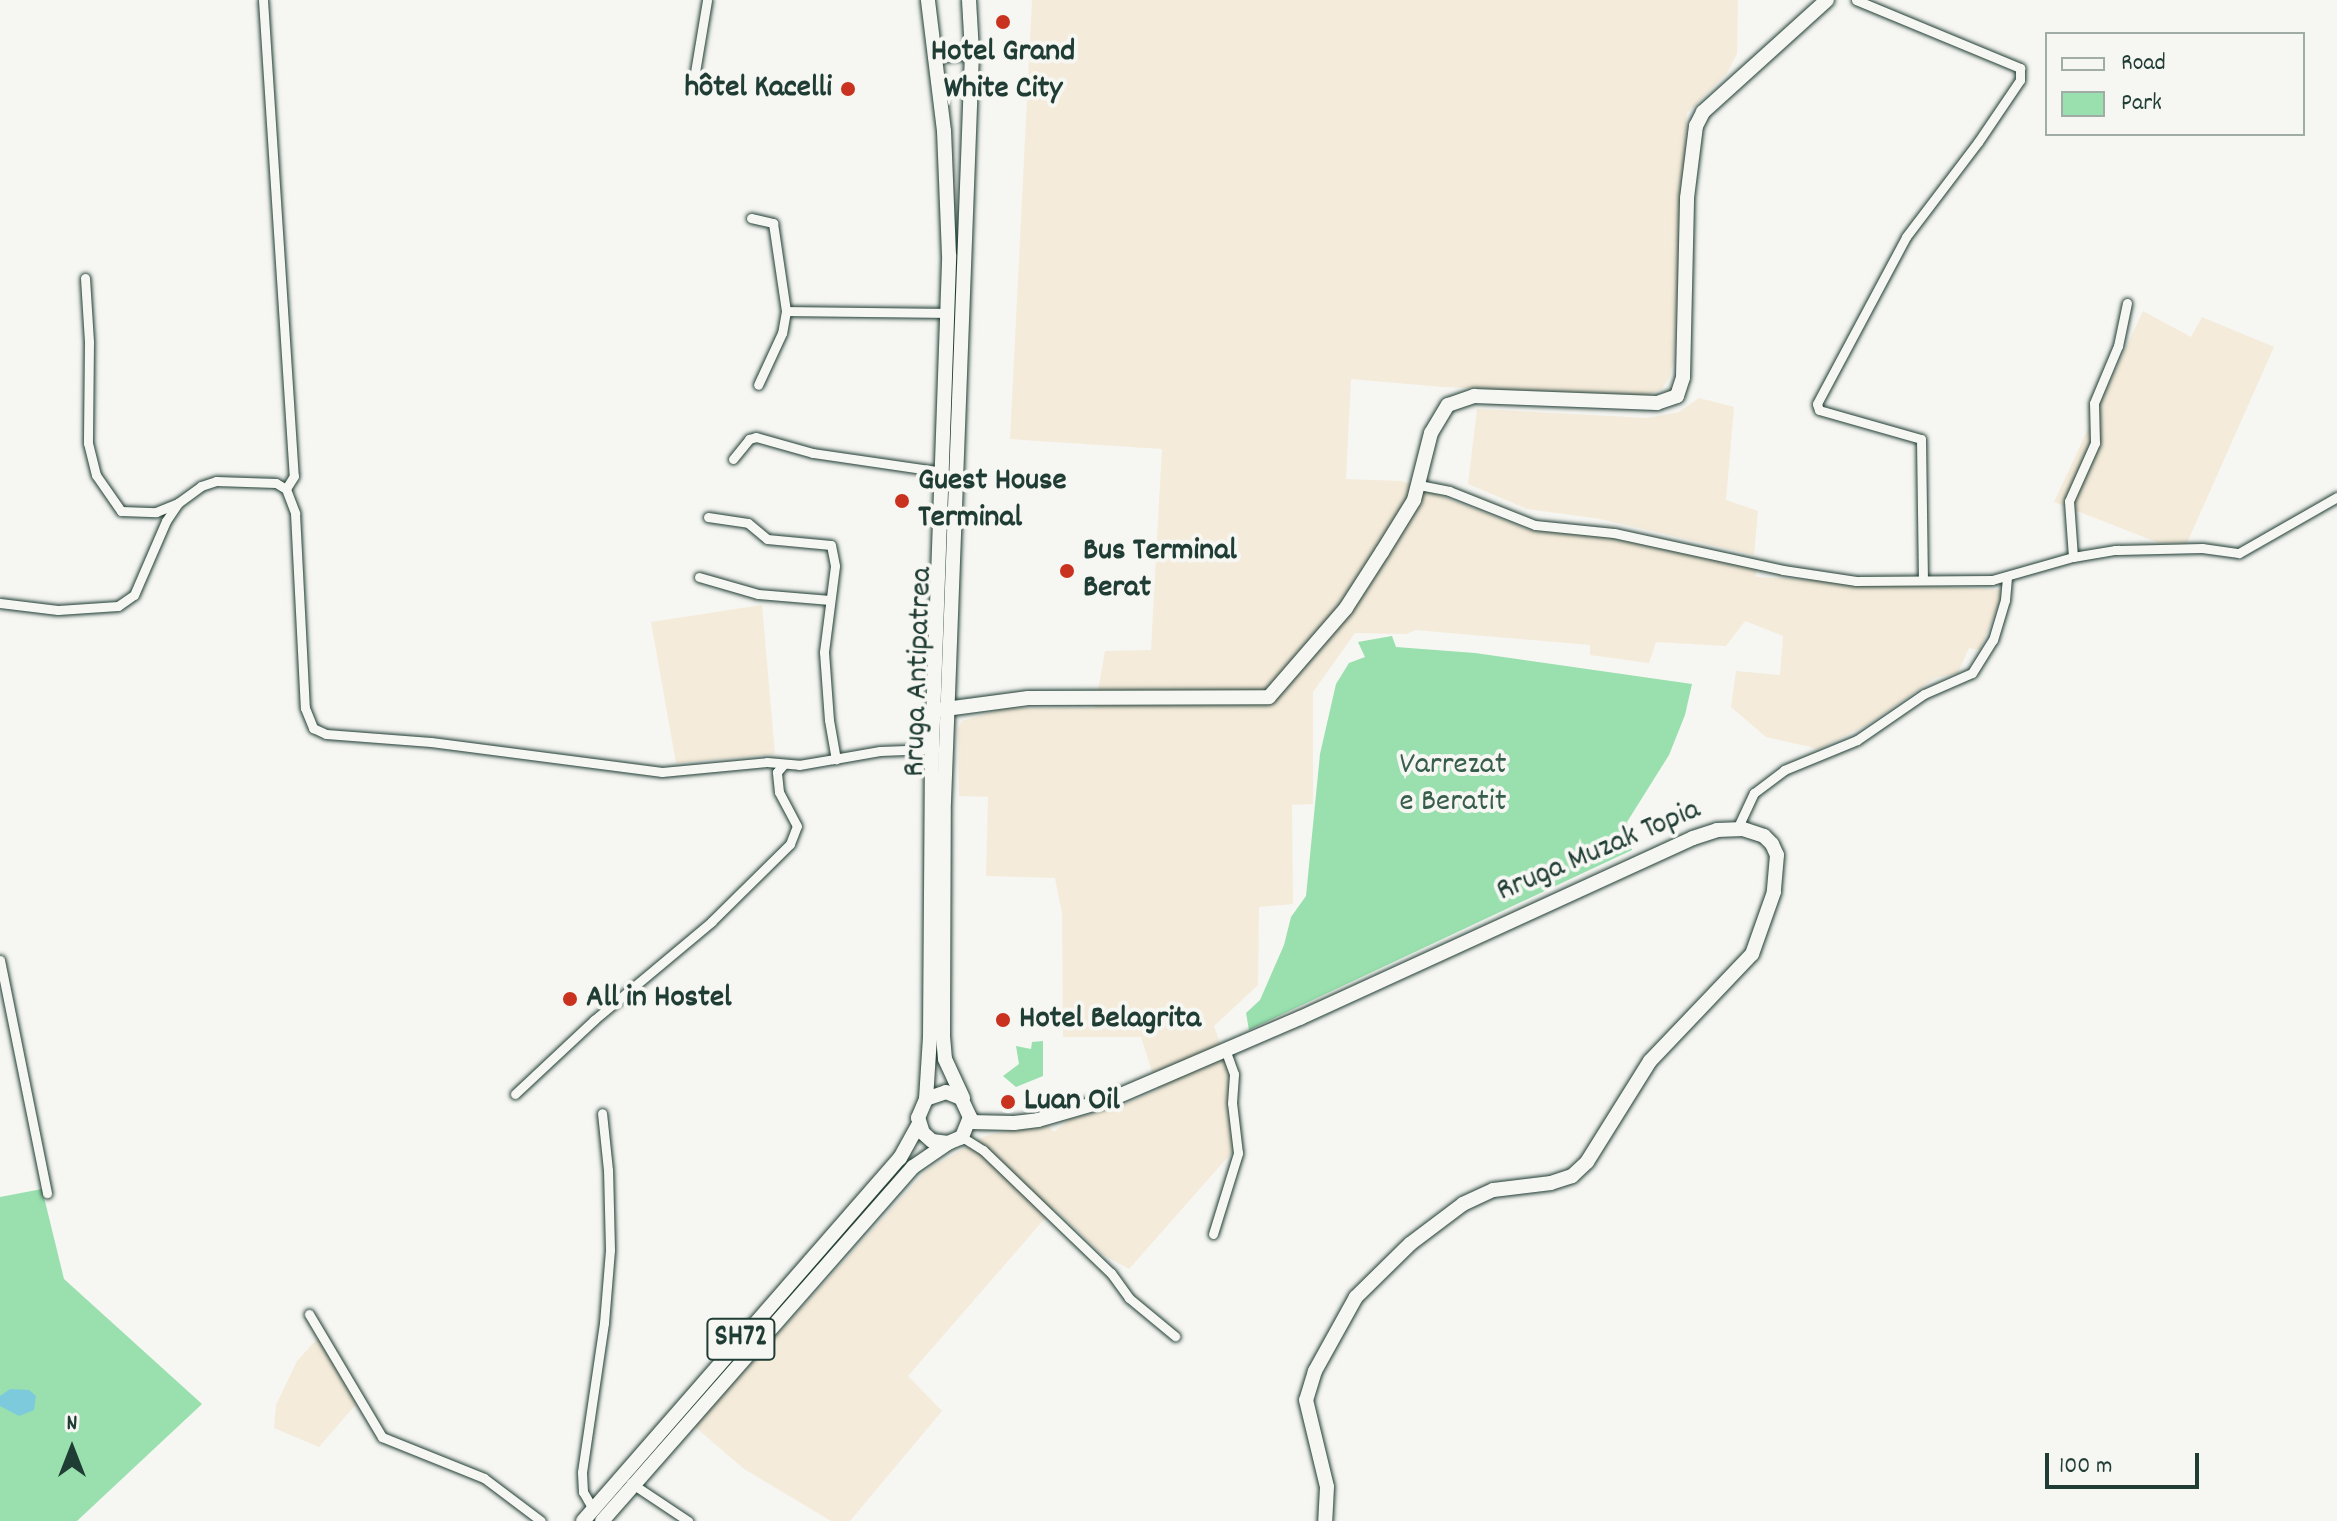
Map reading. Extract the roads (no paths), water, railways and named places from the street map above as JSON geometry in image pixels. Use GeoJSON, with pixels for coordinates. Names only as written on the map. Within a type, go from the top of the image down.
{"type":"FeatureCollection","features":[{"type":"Feature","properties":{"kind":"main road","name":"Rruga Antipatrea"},"geometry":{"type":"LineString","coordinates":[[928,0],[956,255],[947,313],[948,472]]}},
{"type":"Feature","properties":{"kind":"main road","name":"Rruga Antipatrea"},"geometry":{"type":"LineString","coordinates":[[583,1521],[598,1515],[900,1158],[919,1124],[919,1113],[926,1099],[939,906],[948,472],[956,255],[972,52],[969,0]]}},
{"type":"Feature","properties":{"kind":"main road"},"geometry":{"type":"LineString","coordinates":[[941,710],[1028,698],[1269,697],[1346,608],[1414,500],[1431,433],[1448,405],[1474,396],[1657,403],[1677,396],[1683,377],[1687,198],[1696,126],[1703,112],[1827,0]]}},
{"type":"Feature","properties":{"kind":"main road"},"geometry":{"type":"LineString","coordinates":[[935,56],[972,52]]}},
{"type":"Feature","properties":{"kind":"main road","name":"Rruga Antipatrea"},"geometry":{"type":"LineString","coordinates":[[941,710],[932,749],[945,1059],[965,1102],[970,1122]]}},
{"type":"Feature","properties":{"kind":"main road","name":"Rruga Muzak Topia"},"geometry":{"type":"LineString","coordinates":[[970,1122],[1026,1122],[1114,1098],[1300,1018],[1643,858],[1717,830],[1737,829],[1764,836],[1777,855],[1774,892],[1752,954],[1650,1061],[1587,1162],[1572,1176],[1551,1183],[1493,1190],[1463,1204],[1433,1224],[1384,1266],[1356,1297],[1339,1323],[1315,1371],[1306,1400],[1325,1472],[1328,1502],[1325,1521]]}},
{"type":"Feature","properties":{"kind":"main road"},"geometry":{"type":"LineString","coordinates":[[926,1099],[946,1092],[965,1102]]}},
{"type":"Feature","properties":{"kind":"main road"},"geometry":{"type":"LineString","coordinates":[[962,1137],[970,1122]]}},
{"type":"Feature","properties":{"kind":"main road"},"geometry":{"type":"LineString","coordinates":[[919,1124],[932,1141],[948,1143]]}},
{"type":"Feature","properties":{"kind":"main road","name":"Rruga Antipatrea"},"geometry":{"type":"LineString","coordinates":[[628,1480],[913,1167],[962,1137]]}},
{"type":"Feature","properties":{"kind":"street"},"geometry":{"type":"LineString","coordinates":[[263,0],[294,476],[286,489]]}},
{"type":"Feature","properties":{"kind":"street"},"geometry":{"type":"LineString","coordinates":[[693,84],[707,0]]}},
{"type":"Feature","properties":{"kind":"street"},"geometry":{"type":"LineString","coordinates":[[1856,0],[1900,21],[2017,64],[2021,74],[1978,142],[1906,237],[1817,404],[1819,410],[1921,439],[1923,580]]}},
{"type":"Feature","properties":{"kind":"street"},"geometry":{"type":"LineString","coordinates":[[751,218],[773,223],[786,311],[782,333],[758,385]]}},
{"type":"Feature","properties":{"kind":"street"},"geometry":{"type":"LineString","coordinates":[[85,278],[89,342],[88,443],[96,475],[121,511],[156,512],[178,503],[201,486],[216,481],[276,483],[286,489],[295,513],[305,708],[313,728],[326,734],[431,742],[662,772],[767,762],[783,765],[932,749]]}},
{"type":"Feature","properties":{"kind":"street"},"geometry":{"type":"LineString","coordinates":[[2073,557],[2069,501],[2095,443],[2094,403],[2118,346],[2127,303]]}},
{"type":"Feature","properties":{"kind":"street"},"geometry":{"type":"LineString","coordinates":[[786,311],[947,313]]}},
{"type":"Feature","properties":{"kind":"street"},"geometry":{"type":"LineString","coordinates":[[733,459],[749,439],[756,437],[813,453],[948,472]]}},
{"type":"Feature","properties":{"kind":"street"},"geometry":{"type":"LineString","coordinates":[[1419,485],[1449,491],[1535,525],[1614,533],[1840,580],[2007,577],[2073,557],[2136,549],[2202,548],[2239,553],[2337,497]]}},
{"type":"Feature","properties":{"kind":"street"},"geometry":{"type":"LineString","coordinates":[[0,593],[5,603],[58,610],[118,606],[134,595],[166,521],[178,503]]}},
{"type":"Feature","properties":{"kind":"street"},"geometry":{"type":"LineString","coordinates":[[708,517],[748,523],[767,539],[831,545],[835,566],[824,652],[831,742],[836,759]]}},
{"type":"Feature","properties":{"kind":"street"},"geometry":{"type":"LineString","coordinates":[[699,577],[758,594],[830,600]]}},
{"type":"Feature","properties":{"kind":"street"},"geometry":{"type":"LineString","coordinates":[[1737,829],[1754,793],[1784,770],[1857,740],[1924,694],[1963,678],[1977,668],[1993,640],[2005,600],[2007,577]]}},
{"type":"Feature","properties":{"kind":"street"},"geometry":{"type":"LineString","coordinates":[[515,1094],[594,1020],[711,922],[790,844],[797,826],[779,792],[777,772],[783,765]]}},
{"type":"Feature","properties":{"kind":"street"},"geometry":{"type":"LineString","coordinates":[[0,960],[47,1193]]}},
{"type":"Feature","properties":{"kind":"street"},"geometry":{"type":"LineString","coordinates":[[1213,1234],[1238,1153],[1232,1103],[1234,1074],[1225,1049]]}},
{"type":"Feature","properties":{"kind":"street"},"geometry":{"type":"LineString","coordinates":[[598,1515],[583,1492],[582,1472],[604,1323],[610,1250],[608,1170],[602,1113]]}},
{"type":"Feature","properties":{"kind":"street"},"geometry":{"type":"LineString","coordinates":[[962,1137],[983,1150],[1111,1273],[1129,1298],[1175,1336]]}},
{"type":"Feature","properties":{"kind":"street"},"geometry":{"type":"LineString","coordinates":[[309,1314],[382,1437],[484,1478],[541,1521]]}},
{"type":"Feature","properties":{"kind":"street"},"geometry":{"type":"LineString","coordinates":[[628,1480],[688,1521]]}},
{"type":"Feature","properties":{"kind":"water"},"geometry":{"type":"Polygon","coordinates":[[[10,1389],[29,1390],[36,1396],[34,1410],[19,1416],[0,1406],[0,1396],[10,1389]]]}},
{"type":"Feature","properties":{"kind":"place","name":"Hotel Grand White City"},"geometry":{"type":"Point","coordinates":[1003,22]}},
{"type":"Feature","properties":{"kind":"place","name":"hôtel Kacelli"},"geometry":{"type":"Point","coordinates":[848,89]}},
{"type":"Feature","properties":{"kind":"place","name":"Guest House Terminal"},"geometry":{"type":"Point","coordinates":[902,501]}},
{"type":"Feature","properties":{"kind":"place","name":"Bus Terminal Berat"},"geometry":{"type":"Point","coordinates":[1067,571]}},
{"type":"Feature","properties":{"kind":"place","name":"All in Hostel"},"geometry":{"type":"Point","coordinates":[570,999]}},
{"type":"Feature","properties":{"kind":"place","name":"Hotel Belagrita"},"geometry":{"type":"Point","coordinates":[1003,1020]}},
{"type":"Feature","properties":{"kind":"place","name":"Luan Oil"},"geometry":{"type":"Point","coordinates":[1008,1102]}},
{"type":"Feature","properties":{"kind":"park label","name":"Varrezat e Beratit"},"geometry":{"type":"Point","coordinates":[1453,786]}}]}
